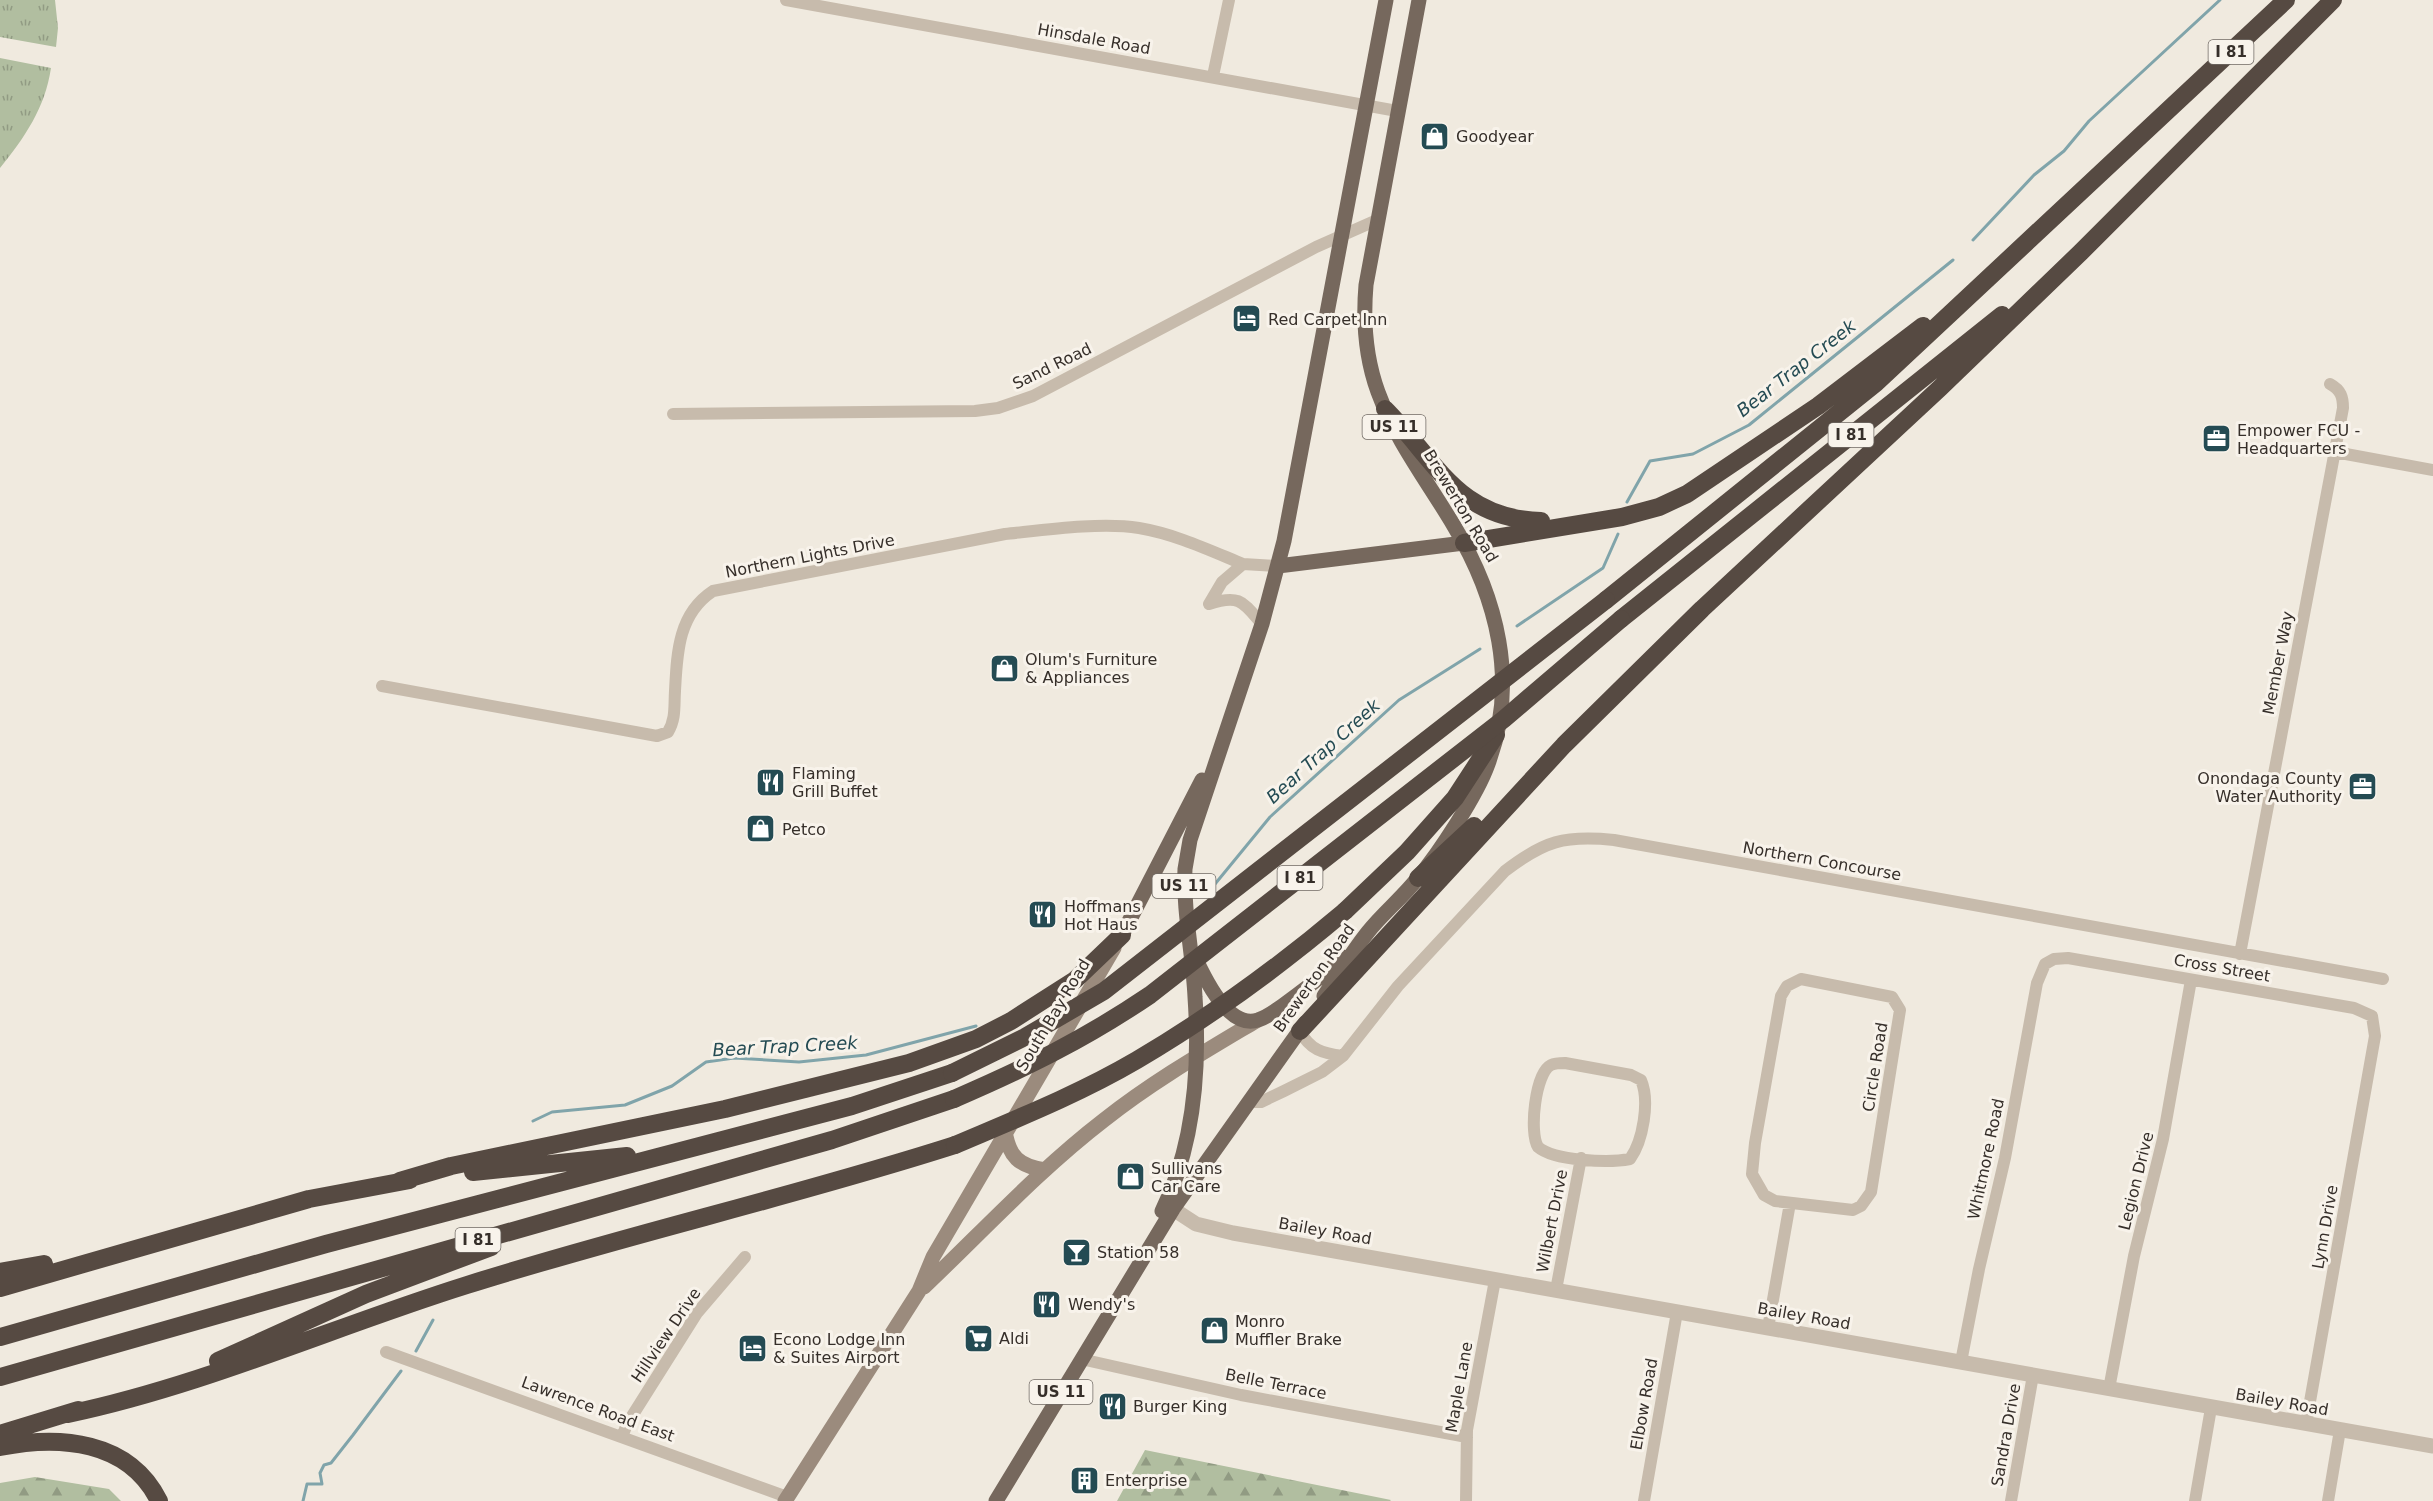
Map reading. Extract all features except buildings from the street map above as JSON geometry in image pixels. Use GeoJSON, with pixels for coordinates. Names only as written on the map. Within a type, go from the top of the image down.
{"type":"FeatureCollection","features":[{"type":"Feature","properties":{"kind":"highway","name":"I 81"},"geometry":{"type":"LineString","coordinates":[[0,1337],[326,1244],[852,1106],[952,1073],[1025,1037],[1104,991],[1606,600],[1876,383],[2286,0]]}},
{"type":"Feature","properties":{"kind":"highway","name":"I 81"},"geometry":{"type":"LineString","coordinates":[[0,1377],[832,1140],[954,1099],[1035,1064],[1104,1026],[1150,995],[1504,719],[1621,619],[2081,252],[2333,0]]}},
{"type":"Feature","properties":{"kind":"highway"},"geometry":{"type":"LineString","coordinates":[[1300,1031],[1564,746],[1702,609],[1931,396],[2081,252]]}},
{"type":"Feature","properties":{"kind":"highway"},"geometry":{"type":"LineString","coordinates":[[1464,543],[1588,522],[1659,507],[1687,494],[1818,406],[2001,267]]}},
{"type":"Feature","properties":{"kind":"highway"},"geometry":{"type":"LineString","coordinates":[[1385,409],[1452,486],[1494,513],[1522,521],[1588,522]]}},
{"type":"Feature","properties":{"kind":"highway"},"geometry":{"type":"LineString","coordinates":[[0,1434],[212,1375],[432,1296],[502,1274],[855,1177],[955,1145],[1071,1095],[1137,1060],[1283,963],[1345,911],[1407,852],[1455,798],[1496,735]]}},
{"type":"Feature","properties":{"kind":"highway"},"geometry":{"type":"LineString","coordinates":[[1418,878],[1564,746]]}},
{"type":"Feature","properties":{"kind":"highway"},"geometry":{"type":"LineString","coordinates":[[400,1181],[451,1166],[633,1130],[725,1109],[909,1063],[976,1039],[1011,1021],[1075,980],[1122,935]]}},
{"type":"Feature","properties":{"kind":"highway"},"geometry":{"type":"LineString","coordinates":[[0,1288],[309,1199],[400,1181],[686,1150]]}},
{"type":"Feature","properties":{"kind":"highway"},"geometry":{"type":"LineString","coordinates":[[68,1414],[188,1373],[366,1294],[597,1206]]}},
{"type":"Feature","properties":{"kind":"highway"},"geometry":{"type":"LineString","coordinates":[[0,1272],[135,1249]]}},
{"type":"Feature","properties":{"kind":"highway"},"geometry":{"type":"LineString","coordinates":[[0,1447],[44,1440],[67,1440],[94,1446],[118,1457],[137,1472],[159,1501]]}},
{"type":"Feature","properties":{"kind":"main road","name":"Brewerton Road"},"geometry":{"type":"LineString","coordinates":[[1126,1284],[1172,1191],[1189,1130],[1197,1056],[1195,994],[1184,888],[1186,860],[1190,840],[1231,722],[1278,566],[1312,398],[1340,236],[1386,0]]}},
{"type":"Feature","properties":{"kind":"main road","name":"Brewerton Road"},"geometry":{"type":"LineString","coordinates":[[996,1501],[1173,1209],[1300,1031],[1367,932],[1418,878],[1468,803],[1488,764],[1496,735],[1502,691],[1501,651],[1489,593],[1464,543],[1407,451],[1385,409],[1372,372],[1366,332],[1366,285],[1419,0]]}},
{"type":"Feature","properties":{"kind":"main road"},"geometry":{"type":"LineString","coordinates":[[1278,566],[1464,543]]}},
{"type":"Feature","properties":{"kind":"main road","name":"South Bay Road"},"geometry":{"type":"LineString","coordinates":[[790,1500],[919,1291],[933,1257],[1122,935],[1161,863],[1231,722]]}},
{"type":"Feature","properties":{"kind":"main road","name":"South Bay Road"},"geometry":{"type":"LineString","coordinates":[[919,1291],[1045,1170],[1119,1108],[1197,1056],[1287,1002],[1333,967],[1367,932]]}},
{"type":"Feature","properties":{"kind":"main road"},"geometry":{"type":"LineString","coordinates":[[1189,944],[1213,994],[1227,1009],[1244,1019],[1256,1021]]}},
{"type":"Feature","properties":{"kind":"main road"},"geometry":{"type":"LineString","coordinates":[[1005,1131],[1007,1146],[1013,1157],[1024,1165],[1045,1170]]}},
{"type":"Feature","properties":{"kind":"main road"},"geometry":{"type":"LineString","coordinates":[[1172,1191],[1173,1209]]}},
{"type":"Feature","properties":{"kind":"street","name":"Hinsdale Road"},"geometry":{"type":"LineString","coordinates":[[786,0],[1397,111]]}},
{"type":"Feature","properties":{"kind":"street"},"geometry":{"type":"LineString","coordinates":[[1213,76],[1229,0]]}},
{"type":"Feature","properties":{"kind":"street","name":"Sand Road"},"geometry":{"type":"LineString","coordinates":[[673,414],[975,411],[998,408],[1033,396],[1340,236],[1377,220]]}},
{"type":"Feature","properties":{"kind":"street","name":"Member Way"},"geometry":{"type":"LineString","coordinates":[[2240,954],[2343,408],[2343,396],[2330,384]]}},
{"type":"Feature","properties":{"kind":"street"},"geometry":{"type":"LineString","coordinates":[[2335,452],[2433,470]]}},
{"type":"Feature","properties":{"kind":"street","name":"Northern Lights Drive"},"geometry":{"type":"LineString","coordinates":[[382,686],[657,736],[668,732],[674,717],[676,666],[686,619],[693,608],[713,591],[1005,534],[1044,530],[1139,528],[1165,534],[1243,564],[1278,566]]}},
{"type":"Feature","properties":{"kind":"street"},"geometry":{"type":"LineString","coordinates":[[1243,564],[1222,582],[1209,604],[1227,598],[1239,600],[1262,624]]}},
{"type":"Feature","properties":{"kind":"street","name":"Northern Concourse"},"geometry":{"type":"LineString","coordinates":[[1248,1102],[1261,1102],[1284,1091],[1322,1072],[1343,1056],[1398,986],[1505,871],[1524,856],[1553,842],[1581,836],[1614,840],[2383,979]]}},
{"type":"Feature","properties":{"kind":"street","name":"Cross Street"},"geometry":{"type":"LineString","coordinates":[[2045,964],[2054,959],[2068,958],[2354,1008],[2372,1016],[2375,1036]]}},
{"type":"Feature","properties":{"kind":"street","name":"Whitmore Road"},"geometry":{"type":"LineString","coordinates":[[1961,1362],[1979,1269],[2005,1158],[2037,983],[2045,964]]}},
{"type":"Feature","properties":{"kind":"street","name":"Circle Road"},"geometry":{"type":"LineString","coordinates":[[1802,979],[1892,997],[1898,1002],[1900,1020],[1871,1192],[1861,1206],[1852,1210],[1790,1203],[1775,1201],[1764,1195],[1752,1174],[1755,1143],[1781,996],[1787,986],[1802,979]]}},
{"type":"Feature","properties":{"kind":"street","name":"Legion Drive"},"geometry":{"type":"LineString","coordinates":[[2109,1389],[2134,1256],[2163,1140],[2191,980]]}},
{"type":"Feature","properties":{"kind":"street"},"geometry":{"type":"LineString","coordinates":[[1300,1031],[1311,1048],[1322,1053],[1343,1056]]}},
{"type":"Feature","properties":{"kind":"street","name":"Lynn Drive"},"geometry":{"type":"LineString","coordinates":[[2306,1424],[2375,1036]]}},
{"type":"Feature","properties":{"kind":"street","name":"Wilbert Drive"},"geometry":{"type":"LineString","coordinates":[[1565,1063],[1631,1074],[1641,1080],[1645,1089],[1642,1120],[1636,1152],[1630,1160],[1581,1158],[1544,1152],[1534,1141],[1536,1101],[1543,1073],[1551,1065],[1565,1063]]}},
{"type":"Feature","properties":{"kind":"street","name":"Wilbert Drive"},"geometry":{"type":"LineString","coordinates":[[1556,1290],[1581,1158]]}},
{"type":"Feature","properties":{"kind":"street"},"geometry":{"type":"LineString","coordinates":[[1767,1328],[1790,1203]]}},
{"type":"Feature","properties":{"kind":"street","name":"Bailey Road"},"geometry":{"type":"LineString","coordinates":[[1173,1209],[1196,1224],[1233,1233],[2433,1446]]}},
{"type":"Feature","properties":{"kind":"street","name":"Hillview Drive"},"geometry":{"type":"LineString","coordinates":[[622,1437],[627,1424],[681,1336],[745,1257]]}},
{"type":"Feature","properties":{"kind":"street","name":"Maple Lane"},"geometry":{"type":"LineString","coordinates":[[1466,1501],[1467,1437],[1495,1280]]}},
{"type":"Feature","properties":{"kind":"street","name":"Elbow Road"},"geometry":{"type":"LineString","coordinates":[[1644,1501],[1677,1312]]}},
{"type":"Feature","properties":{"kind":"street","name":"Lawrence Road East"},"geometry":{"type":"LineString","coordinates":[[386,1352],[790,1500]]}},
{"type":"Feature","properties":{"kind":"street","name":"Belle Terrace"},"geometry":{"type":"LineString","coordinates":[[1081,1359],[1241,1395],[1467,1437]]}},
{"type":"Feature","properties":{"kind":"street","name":"Sandra Drive"},"geometry":{"type":"LineString","coordinates":[[2011,1501],[2033,1376]]}},
{"type":"Feature","properties":{"kind":"street"},"geometry":{"type":"LineString","coordinates":[[2195,1501],[2211,1407]]}},
{"type":"Feature","properties":{"kind":"street"},"geometry":{"type":"LineString","coordinates":[[2328,1501],[2340,1430]]}},
{"type":"Feature","properties":{"kind":"green space"},"geometry":{"type":"Polygon","coordinates":[[[0,0],[55,0],[58,28],[56,47],[0,37],[0,0]]]}},
{"type":"Feature","properties":{"kind":"green space"},"geometry":{"type":"Polygon","coordinates":[[[0,58],[51,68],[44,96],[33,121],[0,168],[0,58]]]}},
{"type":"Feature","properties":{"kind":"green space"},"geometry":{"type":"Polygon","coordinates":[[[1145,1450],[1391,1500],[1117,1501],[1145,1450]]]}},
{"type":"Feature","properties":{"kind":"green space"},"geometry":{"type":"Polygon","coordinates":[[[35,1477],[109,1489],[121,1501],[0,1501],[0,1483],[35,1477]]]}},
{"type":"Feature","properties":{"kind":"waterway","name":"Bear Trap Creek"},"geometry":{"type":"LineString","coordinates":[[1973,240],[2034,175],[2064,151],[2089,121],[2220,0]]}},
{"type":"Feature","properties":{"kind":"waterway","name":"Bear Trap Creek"},"geometry":{"type":"LineString","coordinates":[[1627,502],[1650,461],[1693,454],[1749,425],[1953,260]]}},
{"type":"Feature","properties":{"kind":"waterway","name":"Bear Trap Creek"},"geometry":{"type":"LineString","coordinates":[[1517,626],[1603,568],[1618,534]]}},
{"type":"Feature","properties":{"kind":"waterway","name":"Bear Trap Creek"},"geometry":{"type":"LineString","coordinates":[[1206,895],[1270,817],[1399,700],[1480,649]]}},
{"type":"Feature","properties":{"kind":"waterway","name":"Bear Trap Creek"},"geometry":{"type":"LineString","coordinates":[[533,1121],[552,1112],[625,1105],[672,1086],[706,1062],[734,1058],[799,1062],[866,1055],[976,1026]]}},
{"type":"Feature","properties":{"kind":"waterway","name":"Bear Trap Creek"},"geometry":{"type":"LineString","coordinates":[[416,1351],[433,1320]]}},
{"type":"Feature","properties":{"kind":"waterway","name":"Bear Trap Creek"},"geometry":{"type":"LineString","coordinates":[[303,1501],[307,1484],[322,1484],[320,1473],[324,1465],[331,1463],[401,1371]]}},
{"type":"Feature","properties":{"kind":"place","name":"Goodyear"},"geometry":{"type":"Point","coordinates":[1435,136]}},
{"type":"Feature","properties":{"kind":"place","name":"Red Carpet Inn"},"geometry":{"type":"Point","coordinates":[1247,319]}},
{"type":"Feature","properties":{"kind":"place","name":"Empower FCU - Headquarters"},"geometry":{"type":"Point","coordinates":[2216,439]}},
{"type":"Feature","properties":{"kind":"place","name":"Olum's Furniture & Appliances"},"geometry":{"type":"Point","coordinates":[1004,668]}},
{"type":"Feature","properties":{"kind":"place","name":"Flaming Grill Buffet"},"geometry":{"type":"Point","coordinates":[771,782]}},
{"type":"Feature","properties":{"kind":"place","name":"Onondaga County Water Authority"},"geometry":{"type":"Point","coordinates":[2363,787]}},
{"type":"Feature","properties":{"kind":"place","name":"Petco"},"geometry":{"type":"Point","coordinates":[761,829]}},
{"type":"Feature","properties":{"kind":"place","name":"Hoffmans Hot Haus"},"geometry":{"type":"Point","coordinates":[1043,915]}},
{"type":"Feature","properties":{"kind":"place","name":"Sullivans Car Care"},"geometry":{"type":"Point","coordinates":[1130,1177]}},
{"type":"Feature","properties":{"kind":"place","name":"Station 58"},"geometry":{"type":"Point","coordinates":[1076,1252]}},
{"type":"Feature","properties":{"kind":"place","name":"Wendy's"},"geometry":{"type":"Point","coordinates":[1047,1304]}},
{"type":"Feature","properties":{"kind":"place","name":"Monro Muffler Brake"},"geometry":{"type":"Point","coordinates":[1214,1330]}},
{"type":"Feature","properties":{"kind":"place","name":"Aldi"},"geometry":{"type":"Point","coordinates":[978,1338]}},
{"type":"Feature","properties":{"kind":"place","name":"Econo Lodge Inn & Suites Airport"},"geometry":{"type":"Point","coordinates":[752,1348]}},
{"type":"Feature","properties":{"kind":"place","name":"Burger King"},"geometry":{"type":"Point","coordinates":[1112,1406]}},
{"type":"Feature","properties":{"kind":"place","name":"Enterprise"},"geometry":{"type":"Point","coordinates":[1084,1480]}}]}
